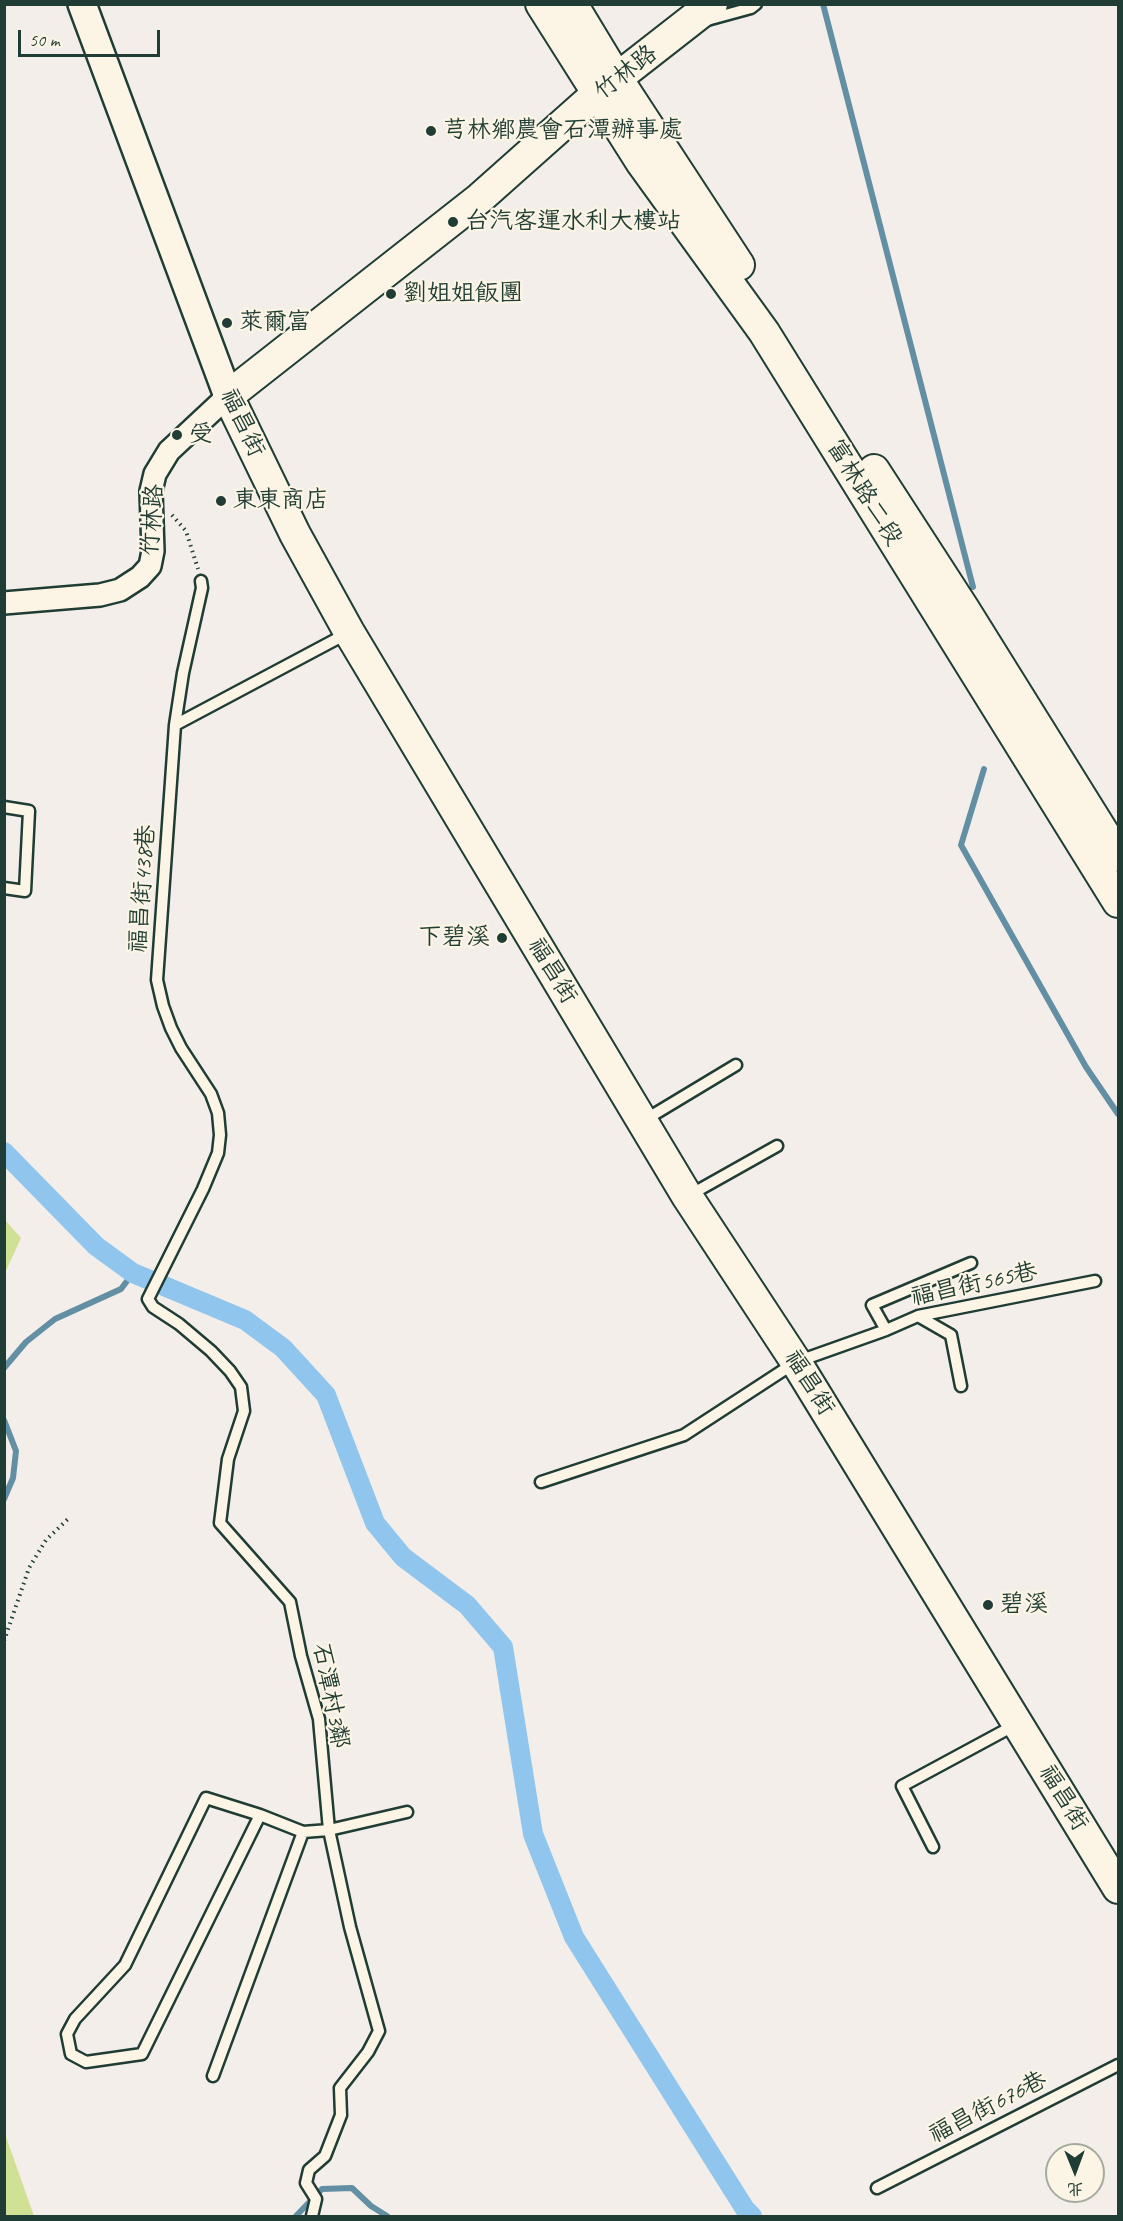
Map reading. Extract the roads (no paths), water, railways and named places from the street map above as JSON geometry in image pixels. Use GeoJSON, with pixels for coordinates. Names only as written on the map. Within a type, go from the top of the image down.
{"type":"FeatureCollection","features":[{"type":"Feature","properties":{"kind":"main road"},"geometry":{"type":"LineString","coordinates":[[541,4],[608,87]]}},
{"type":"Feature","properties":{"kind":"main road"},"geometry":{"type":"LineString","coordinates":[[572,4],[608,87]]}},
{"type":"Feature","properties":{"kind":"main road","name":"竹林路"},"geometry":{"type":"LineString","coordinates":[[228,396],[480,198],[694,15],[712,4]]}},
{"type":"Feature","properties":{"kind":"main road","name":"富林路二段"},"geometry":{"type":"LineString","coordinates":[[608,87],[640,162],[764,332],[1041,755],[1107,841],[1119,902]]}},
{"type":"Feature","properties":{"kind":"main road","name":"福昌街"},"geometry":{"type":"LineString","coordinates":[[228,396],[294,534],[349,632],[687,1196],[796,1362],[1119,1888]]}},
{"type":"Feature","properties":{"kind":"street","name":"福昌街"},"geometry":{"type":"LineString","coordinates":[[82,4],[228,396]]}},
{"type":"Feature","properties":{"kind":"street","name":"竹林路"},"geometry":{"type":"LineString","coordinates":[[4,603],[100,595],[120,590],[140,578],[150,566],[153,550],[152,491],[155,474],[169,451],[228,396]]}},
{"type":"Feature","properties":{"kind":"lane"},"geometry":{"type":"LineString","coordinates":[[694,15],[752,8],[756,4]]}},
{"type":"Feature","properties":{"kind":"lane","name":"福昌街438巷"},"geometry":{"type":"LineString","coordinates":[[182,1231],[218,1153],[220,1135],[218,1113],[211,1094],[181,1048],[171,1028],[157,980],[175,725],[183,674],[202,588],[201,581]]}},
{"type":"Feature","properties":{"kind":"lane"},"geometry":{"type":"LineString","coordinates":[[175,725],[349,632]]}},
{"type":"Feature","properties":{"kind":"lane"},"geometry":{"type":"LineString","coordinates":[[4,807],[28,811],[25,891],[4,888]]}},
{"type":"Feature","properties":{"kind":"lane"},"geometry":{"type":"LineString","coordinates":[[643,1121],[736,1065]]}},
{"type":"Feature","properties":{"kind":"lane"},"geometry":{"type":"LineString","coordinates":[[687,1196],[777,1146]]}},
{"type":"Feature","properties":{"kind":"lane","name":"石潭村3鄰"},"geometry":{"type":"LineString","coordinates":[[182,1231],[148,1299],[153,1307],[179,1324],[211,1351],[241,1387],[244,1411],[228,1459],[220,1523],[291,1602],[301,1656],[319,1719],[329,1830],[350,1927],[379,2031],[368,2052],[340,2088],[341,2115],[325,2156],[309,2170],[306,2183],[316,2199],[312,2217]]}},
{"type":"Feature","properties":{"kind":"lane"},"geometry":{"type":"LineString","coordinates":[[886,1330],[872,1305],[971,1263]]}},
{"type":"Feature","properties":{"kind":"lane","name":"福昌街565巷"},"geometry":{"type":"LineString","coordinates":[[541,1482],[684,1435],[796,1362],[886,1330],[918,1316],[1095,1281]]}},
{"type":"Feature","properties":{"kind":"lane"},"geometry":{"type":"LineString","coordinates":[[918,1316],[951,1335],[961,1386]]}},
{"type":"Feature","properties":{"kind":"lane"},"geometry":{"type":"LineString","coordinates":[[933,1847],[902,1786],[1017,1723]]}},
{"type":"Feature","properties":{"kind":"lane"},"geometry":{"type":"LineString","coordinates":[[260,1815],[142,2054],[86,2061],[71,2054],[67,2034],[75,2019],[125,1965],[206,1798],[260,1815],[303,1832],[329,1830],[407,1812]]}},
{"type":"Feature","properties":{"kind":"lane"},"geometry":{"type":"LineString","coordinates":[[213,2076],[303,1832]]}},
{"type":"Feature","properties":{"kind":"lane","name":"福昌街676巷"},"geometry":{"type":"LineString","coordinates":[[877,2188],[1119,2065]]}},
{"type":"Feature","properties":{"kind":"waterway"},"geometry":{"type":"LineString","coordinates":[[823,4],[973,587]]}},
{"type":"Feature","properties":{"kind":"waterway"},"geometry":{"type":"LineString","coordinates":[[984,769],[961,845],[1086,1067],[1118,1114]]}},
{"type":"Feature","properties":{"kind":"waterway"},"geometry":{"type":"LineString","coordinates":[[4,1152],[96,1246],[133,1273],[245,1320],[283,1348],[326,1395],[375,1523],[403,1557],[467,1605],[503,1647],[533,1834],[574,1937],[745,2209],[752,2216]]}},
{"type":"Feature","properties":{"kind":"waterway"},"geometry":{"type":"LineString","coordinates":[[4,1368],[26,1342],[55,1319],[121,1289],[133,1273]]}},
{"type":"Feature","properties":{"kind":"waterway"},"geometry":{"type":"LineString","coordinates":[[4,1420],[16,1451],[13,1478],[4,1499]]}},
{"type":"Feature","properties":{"kind":"waterway"},"geometry":{"type":"LineString","coordinates":[[296,2216],[322,2189],[352,2188],[371,2206],[387,2216]]}},
{"type":"Feature","properties":{"kind":"place","name":"芎林鄉農會石潭辦事處"},"geometry":{"type":"Point","coordinates":[431,131]}},
{"type":"Feature","properties":{"kind":"place","name":"台汽客運水利大樓站"},"geometry":{"type":"Point","coordinates":[453,222]}},
{"type":"Feature","properties":{"kind":"place","name":"劉姐姐飯團"},"geometry":{"type":"Point","coordinates":[391,294]}},
{"type":"Feature","properties":{"kind":"place","name":"萊爾富"},"geometry":{"type":"Point","coordinates":[227,323]}},
{"type":"Feature","properties":{"kind":"place","name":"受"},"geometry":{"type":"Point","coordinates":[177,435]}},
{"type":"Feature","properties":{"kind":"place","name":"東東商店"},"geometry":{"type":"Point","coordinates":[221,501]}},
{"type":"Feature","properties":{"kind":"place","name":"下碧溪"},"geometry":{"type":"Point","coordinates":[502,938]}},
{"type":"Feature","properties":{"kind":"place","name":"碧溪"},"geometry":{"type":"Point","coordinates":[988,1605]}}]}
